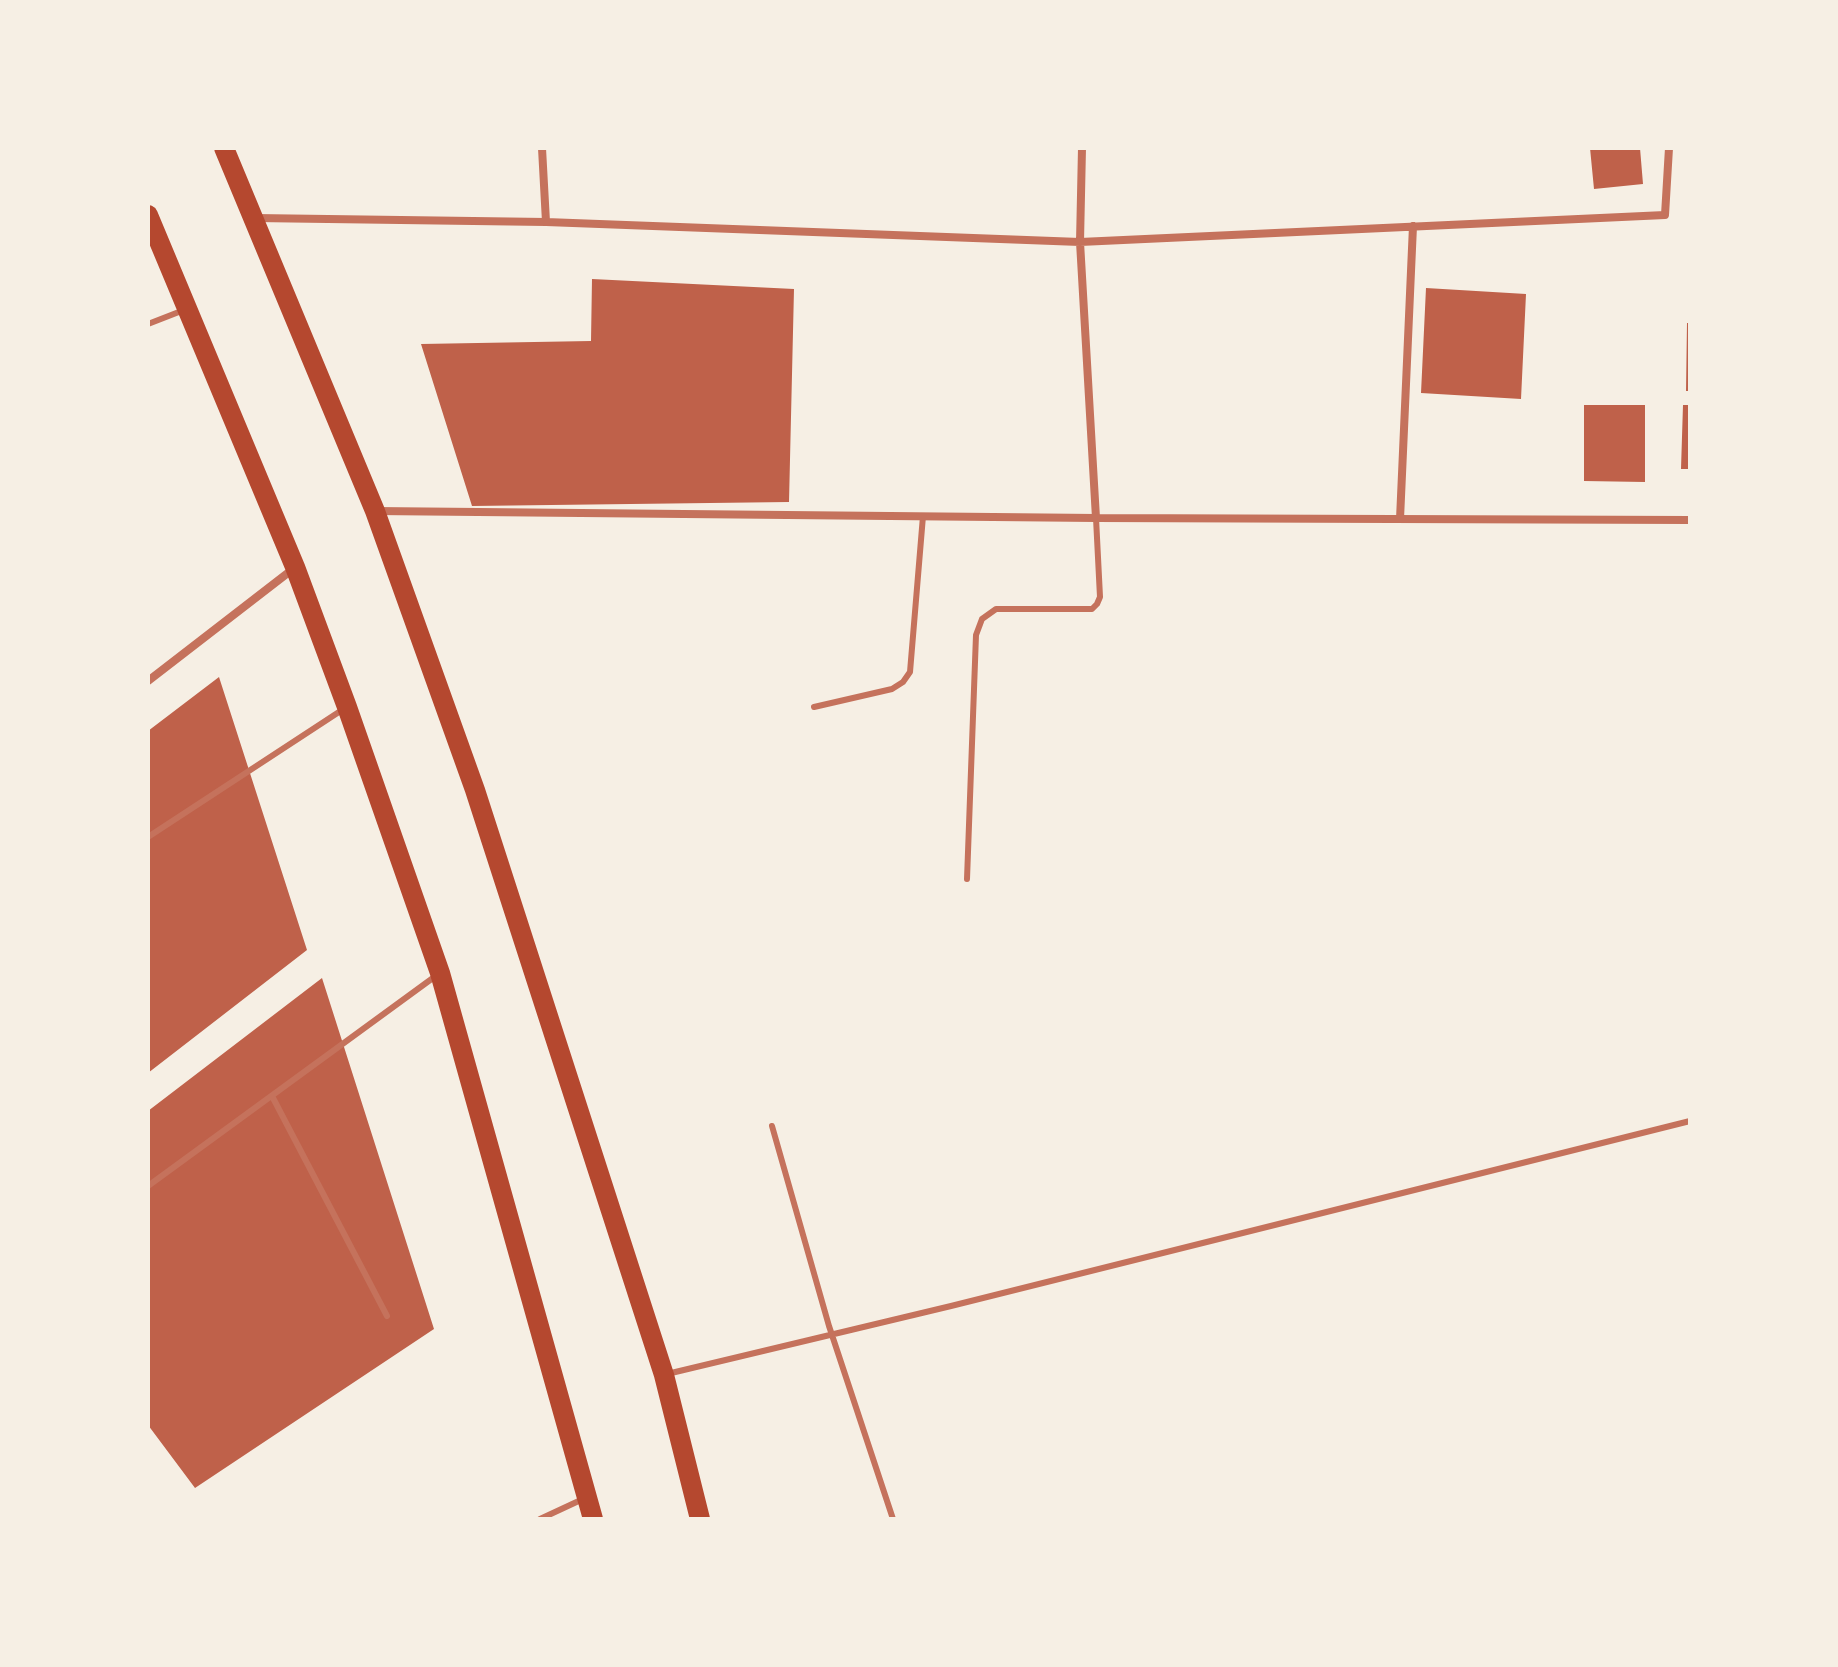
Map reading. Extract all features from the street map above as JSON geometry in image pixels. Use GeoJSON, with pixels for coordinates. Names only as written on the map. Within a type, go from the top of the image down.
{"type":"FeatureCollection","features":[{"type":"Feature","properties":{"kind":"main road"},"geometry":{"type":"LineString","coordinates":[[224,148],[375,511],[475,790],[664,1375],[700,1519]]}},
{"type":"Feature","properties":{"kind":"main road"},"geometry":{"type":"LineString","coordinates":[[148,215],[295,567],[440,973],[593,1519]]}},
{"type":"Feature","properties":{"kind":"street"},"geometry":{"type":"LineString","coordinates":[[542,148],[546,222]]}},
{"type":"Feature","properties":{"kind":"street"},"geometry":{"type":"LineString","coordinates":[[1082,148],[1080,242],[1096,518]]}},
{"type":"Feature","properties":{"kind":"street"},"geometry":{"type":"LineString","coordinates":[[254,218],[546,222],[1080,242],[1665,215],[1669,148]]}},
{"type":"Feature","properties":{"kind":"street"},"geometry":{"type":"LineString","coordinates":[[1400,519],[1413,226]]}},
{"type":"Feature","properties":{"kind":"street"},"geometry":{"type":"LineString","coordinates":[[375,511],[1690,520]]}},
{"type":"Feature","properties":{"kind":"street"},"geometry":{"type":"LineString","coordinates":[[148,681],[295,567]]}},
{"type":"Feature","properties":{"kind":"lane"},"geometry":{"type":"LineString","coordinates":[[148,324],[187,309]]}},
{"type":"Feature","properties":{"kind":"lane"},"geometry":{"type":"LineString","coordinates":[[814,707],[892,689],[903,682],[910,672],[923,516]]}},
{"type":"Feature","properties":{"kind":"lane"},"geometry":{"type":"LineString","coordinates":[[967,879],[976,635],[982,619],[996,609],[1092,609],[1100,597],[1096,518]]}},
{"type":"Feature","properties":{"kind":"lane"},"geometry":{"type":"LineString","coordinates":[[148,837],[347,707]]}},
{"type":"Feature","properties":{"kind":"lane"},"geometry":{"type":"LineString","coordinates":[[148,1186],[440,973]]}},
{"type":"Feature","properties":{"kind":"lane"},"geometry":{"type":"LineString","coordinates":[[272,1096],[387,1316]]}},
{"type":"Feature","properties":{"kind":"lane"},"geometry":{"type":"LineString","coordinates":[[664,1375],[1690,1121]]}},
{"type":"Feature","properties":{"kind":"lane"},"geometry":{"type":"LineString","coordinates":[[772,1126],[831,1334],[893,1519]]}},
{"type":"Feature","properties":{"kind":"lane"},"geometry":{"type":"LineString","coordinates":[[540,1519],[586,1498]]}},
{"type":"Feature","properties":{"kind":"building"},"geometry":{"type":"Polygon","coordinates":[[[1590,148],[1640,148],[1643,184],[1594,189],[1590,148]]]}},
{"type":"Feature","properties":{"kind":"building"},"geometry":{"type":"Polygon","coordinates":[[[592,279],[794,289],[789,502],[472,506],[421,344],[591,341],[592,279]]]}},
{"type":"Feature","properties":{"kind":"building"},"geometry":{"type":"Polygon","coordinates":[[[1426,288],[1526,294],[1521,399],[1421,393],[1426,288]]]}},
{"type":"Feature","properties":{"kind":"building"},"geometry":{"type":"Polygon","coordinates":[[[1687,323],[1690,323],[1690,391],[1686,391],[1687,323]]]}},
{"type":"Feature","properties":{"kind":"building"},"geometry":{"type":"Polygon","coordinates":[[[1584,405],[1645,405],[1645,482],[1584,481],[1584,405]]]}},
{"type":"Feature","properties":{"kind":"building"},"geometry":{"type":"Polygon","coordinates":[[[1683,405],[1690,405],[1690,469],[1681,469],[1683,405]]]}},
{"type":"Feature","properties":{"kind":"building"},"geometry":{"type":"Polygon","coordinates":[[[219,677],[307,950],[148,1073],[148,731],[219,677]]]}},
{"type":"Feature","properties":{"kind":"building"},"geometry":{"type":"Polygon","coordinates":[[[322,978],[434,1329],[195,1488],[148,1425],[148,1111],[322,978]]]}}]}
